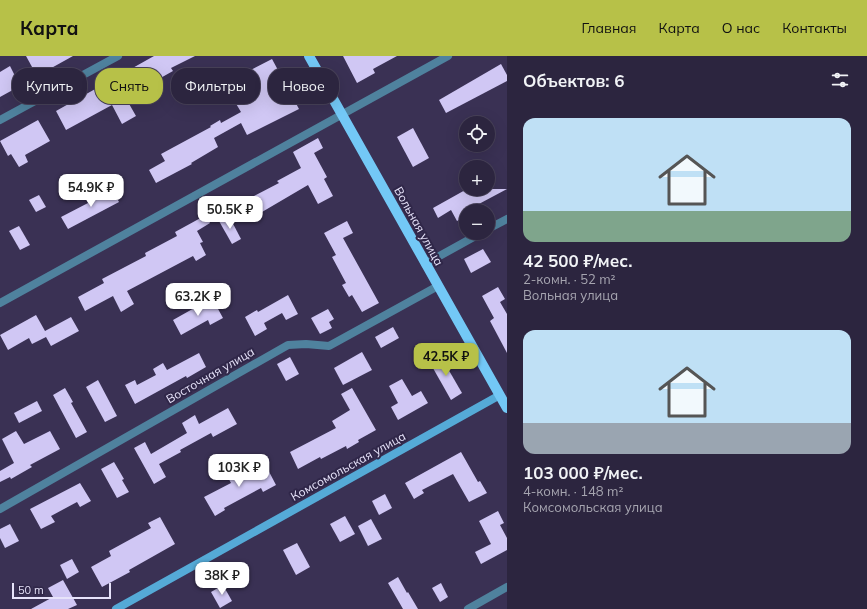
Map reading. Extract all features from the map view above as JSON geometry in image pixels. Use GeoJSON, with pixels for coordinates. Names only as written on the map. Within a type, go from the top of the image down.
{"type":"FeatureCollection","features":[{"type":"Feature","properties":{"kind":"main road","name":"Вольная улица"},"geometry":{"type":"LineString","coordinates":[[309,56],[425,264],[503,393],[507,408]]}},
{"type":"Feature","properties":{"kind":"street"},"geometry":{"type":"LineString","coordinates":[[0,120],[118,56]]}},
{"type":"Feature","properties":{"kind":"street"},"geometry":{"type":"LineString","coordinates":[[0,303],[448,56]]}},
{"type":"Feature","properties":{"kind":"street"},"geometry":{"type":"LineString","coordinates":[[495,225],[507,219]]}},
{"type":"Feature","properties":{"kind":"street"},"geometry":{"type":"LineString","coordinates":[[425,264],[468,240]]}},
{"type":"Feature","properties":{"kind":"street","name":"Восточная улица"},"geometry":{"type":"LineString","coordinates":[[0,509],[288,345],[306,344],[329,346],[438,286]]}},
{"type":"Feature","properties":{"kind":"street","name":"Комсомольская улица"},"geometry":{"type":"LineString","coordinates":[[116,609],[503,393]]}},
{"type":"Feature","properties":{"kind":"street"},"geometry":{"type":"LineString","coordinates":[[468,609],[507,587]]}},
{"type":"Feature","properties":{"kind":"building"},"geometry":{"type":"Polygon","coordinates":[[[26,56],[73,56],[51,68],[33,68],[26,56]]]}},
{"type":"Feature","properties":{"kind":"building"},"geometry":{"type":"Polygon","coordinates":[[[154,56],[195,56],[171,68],[171,72],[163,77],[163,68],[133,68],[154,56]]]}},
{"type":"Feature","properties":{"kind":"building"},"geometry":{"type":"Polygon","coordinates":[[[343,56],[397,56],[373,69],[375,73],[357,83],[343,56]]]}},
{"type":"Feature","properties":{"kind":"building"},"geometry":{"type":"Polygon","coordinates":[[[272,59],[277,68],[268,68],[268,104],[296,104],[299,109],[247,135],[241,123],[214,138],[218,147],[191,163],[192,164],[156,183],[149,170],[165,161],[161,154],[211,127],[210,126],[220,120],[221,123],[241,112],[236,104],[260,104],[260,68],[255,68],[272,59]]]}},
{"type":"Feature","properties":{"kind":"building"},"geometry":{"type":"Polygon","coordinates":[[[501,64],[507,75],[507,81],[446,113],[439,100],[501,64]]]}},
{"type":"Feature","properties":{"kind":"building"},"geometry":{"type":"Polygon","coordinates":[[[10,66],[12,70],[12,90],[0,97],[0,72],[10,66]]]}},
{"type":"Feature","properties":{"kind":"building"},"geometry":{"type":"Polygon","coordinates":[[[95,89],[95,104],[129,104],[136,116],[122,124],[112,105],[66,130],[56,111],[68,104],[87,104],[87,94],[95,89]]]}},
{"type":"Feature","properties":{"kind":"building"},"geometry":{"type":"Polygon","coordinates":[[[38,120],[50,141],[25,155],[28,162],[19,167],[11,154],[8,156],[0,141],[38,120]]]}},
{"type":"Feature","properties":{"kind":"building"},"geometry":{"type":"Polygon","coordinates":[[[413,128],[429,158],[413,167],[397,137],[413,128]]]}},
{"type":"Feature","properties":{"kind":"building"},"geometry":{"type":"Polygon","coordinates":[[[318,138],[323,148],[314,153],[327,177],[324,179],[333,196],[318,204],[308,185],[262,212],[254,196],[279,183],[277,181],[301,168],[293,152],[318,138]]]}},
{"type":"Feature","properties":{"kind":"building"},"geometry":{"type":"Polygon","coordinates":[[[110,185],[119,202],[68,229],[61,217],[88,203],[87,201],[101,193],[100,191],[110,185]]]}},
{"type":"Feature","properties":{"kind":"building"},"geometry":{"type":"Polygon","coordinates":[[[495,189],[507,189],[495,195],[495,189]]]}},
{"type":"Feature","properties":{"kind":"building"},"geometry":{"type":"Polygon","coordinates":[[[459,193],[459,196],[494,196],[479,204],[459,204],[459,220],[457,221],[451,210],[438,218],[433,208],[459,193]]]}},
{"type":"Feature","properties":{"kind":"building"},"geometry":{"type":"Polygon","coordinates":[[[39,195],[46,207],[36,212],[29,200],[39,195]]]}},
{"type":"Feature","properties":{"kind":"building"},"geometry":{"type":"Polygon","coordinates":[[[206,215],[210,223],[197,231],[203,242],[200,243],[206,255],[196,261],[193,256],[127,291],[134,304],[121,312],[113,296],[85,311],[78,297],[104,283],[102,279],[146,256],[145,253],[177,236],[175,232],[206,215]]]}},
{"type":"Feature","properties":{"kind":"building"},"geometry":{"type":"Polygon","coordinates":[[[229,216],[241,239],[232,244],[219,221],[229,216]]]}},
{"type":"Feature","properties":{"kind":"building"},"geometry":{"type":"Polygon","coordinates":[[[347,221],[353,233],[343,238],[379,303],[362,312],[352,295],[349,297],[342,285],[346,283],[332,257],[336,255],[324,233],[347,221]]]}},
{"type":"Feature","properties":{"kind":"building"},"geometry":{"type":"Polygon","coordinates":[[[19,226],[30,245],[20,250],[9,231],[19,226]]]}},
{"type":"Feature","properties":{"kind":"building"},"geometry":{"type":"Polygon","coordinates":[[[483,249],[491,262],[471,273],[464,259],[483,249]]]}},
{"type":"Feature","properties":{"kind":"building"},"geometry":{"type":"Polygon","coordinates":[[[498,287],[505,299],[500,302],[507,314],[507,353],[490,321],[494,318],[482,296],[498,287]]]}},
{"type":"Feature","properties":{"kind":"building"},"geometry":{"type":"Polygon","coordinates":[[[288,295],[298,314],[286,320],[282,313],[264,323],[267,329],[255,336],[245,317],[257,310],[258,312],[288,295]]]}},
{"type":"Feature","properties":{"kind":"building"},"geometry":{"type":"Polygon","coordinates":[[[212,298],[223,318],[210,325],[208,320],[181,335],[173,320],[212,298]]]}},
{"type":"Feature","properties":{"kind":"building"},"geometry":{"type":"Polygon","coordinates":[[[328,309],[334,319],[329,322],[332,328],[320,334],[311,318],[328,309]]]}},
{"type":"Feature","properties":{"kind":"building"},"geometry":{"type":"Polygon","coordinates":[[[36,315],[45,331],[71,317],[79,331],[51,346],[46,337],[32,344],[29,338],[8,350],[0,335],[36,315]]]}},
{"type":"Feature","properties":{"kind":"building"},"geometry":{"type":"Polygon","coordinates":[[[393,327],[399,338],[381,348],[375,337],[393,327]]]}},
{"type":"Feature","properties":{"kind":"building"},"geometry":{"type":"Polygon","coordinates":[[[362,352],[372,370],[343,385],[334,368],[362,352]]]}},
{"type":"Feature","properties":{"kind":"building"},"geometry":{"type":"Polygon","coordinates":[[[199,353],[206,367],[187,378],[186,376],[135,404],[125,385],[135,380],[137,385],[156,375],[153,369],[163,363],[167,370],[199,353]]]}},
{"type":"Feature","properties":{"kind":"building"},"geometry":{"type":"Polygon","coordinates":[[[440,355],[462,393],[451,400],[429,361],[440,355]]]}},
{"type":"Feature","properties":{"kind":"building"},"geometry":{"type":"Polygon","coordinates":[[[290,357],[299,374],[286,381],[277,364],[290,357]]]}},
{"type":"Feature","properties":{"kind":"building"},"geometry":{"type":"Polygon","coordinates":[[[402,379],[412,396],[421,391],[428,403],[398,420],[391,407],[398,403],[389,386],[402,379]]]}},
{"type":"Feature","properties":{"kind":"building"},"geometry":{"type":"Polygon","coordinates":[[[98,380],[117,416],[105,422],[86,387],[98,380]]]}},
{"type":"Feature","properties":{"kind":"building"},"geometry":{"type":"Polygon","coordinates":[[[65,388],[73,402],[71,403],[87,432],[76,438],[53,395],[65,388]]]}},
{"type":"Feature","properties":{"kind":"building"},"geometry":{"type":"Polygon","coordinates":[[[352,388],[376,430],[358,440],[359,442],[347,449],[346,446],[321,459],[320,457],[298,469],[290,452],[336,428],[332,421],[350,410],[341,394],[352,388]]]}},
{"type":"Feature","properties":{"kind":"building"},"geometry":{"type":"Polygon","coordinates":[[[37,401],[42,411],[19,423],[14,413],[37,401]]]}},
{"type":"Feature","properties":{"kind":"building"},"geometry":{"type":"Polygon","coordinates":[[[228,408],[237,424],[213,437],[211,433],[180,450],[181,452],[159,464],[166,477],[154,484],[134,448],[145,442],[151,454],[187,433],[182,423],[195,415],[199,424],[228,408]]]}},
{"type":"Feature","properties":{"kind":"building"},"geometry":{"type":"Polygon","coordinates":[[[16,431],[24,444],[50,431],[60,449],[30,465],[32,467],[11,479],[10,477],[0,482],[0,471],[14,463],[2,439],[16,431]]]}},
{"type":"Feature","properties":{"kind":"building"},"geometry":{"type":"Polygon","coordinates":[[[461,452],[478,482],[480,481],[487,493],[469,502],[453,474],[422,490],[424,493],[414,499],[405,483],[461,452]]]}},
{"type":"Feature","properties":{"kind":"building"},"geometry":{"type":"Polygon","coordinates":[[[114,462],[124,479],[122,480],[129,492],[117,498],[101,469],[114,462]]]}},
{"type":"Feature","properties":{"kind":"building"},"geometry":{"type":"Polygon","coordinates":[[[235,464],[242,477],[265,464],[276,485],[263,492],[261,488],[224,508],[225,510],[215,516],[204,497],[231,483],[224,470],[235,464]]]}},
{"type":"Feature","properties":{"kind":"building"},"geometry":{"type":"Polygon","coordinates":[[[80,483],[91,501],[80,507],[77,502],[51,516],[55,522],[41,529],[30,509],[80,483]]]}},
{"type":"Feature","properties":{"kind":"building"},"geometry":{"type":"Polygon","coordinates":[[[385,494],[392,508],[379,515],[372,501],[385,494]]]}},
{"type":"Feature","properties":{"kind":"building"},"geometry":{"type":"Polygon","coordinates":[[[498,511],[504,523],[500,525],[507,538],[507,550],[481,564],[475,552],[491,544],[479,521],[498,511]]]}},
{"type":"Feature","properties":{"kind":"building"},"geometry":{"type":"Polygon","coordinates":[[[345,516],[355,534],[340,542],[330,524],[345,516]]]}},
{"type":"Feature","properties":{"kind":"building"},"geometry":{"type":"Polygon","coordinates":[[[160,517],[175,544],[129,570],[130,572],[102,587],[91,567],[111,556],[109,551],[151,528],[148,523],[160,517]]]}},
{"type":"Feature","properties":{"kind":"building"},"geometry":{"type":"Polygon","coordinates":[[[371,519],[382,539],[368,546],[358,526],[371,519]]]}},
{"type":"Feature","properties":{"kind":"building"},"geometry":{"type":"Polygon","coordinates":[[[10,524],[19,541],[5,548],[0,538],[0,529],[10,524]]]}},
{"type":"Feature","properties":{"kind":"building"},"geometry":{"type":"Polygon","coordinates":[[[297,543],[310,567],[296,575],[283,550],[297,543]]]}},
{"type":"Feature","properties":{"kind":"building"},"geometry":{"type":"Polygon","coordinates":[[[72,559],[79,572],[67,579],[60,565],[72,559]]]}},
{"type":"Feature","properties":{"kind":"building"},"geometry":{"type":"Polygon","coordinates":[[[398,577],[418,609],[403,609],[388,583],[398,577]]]}},
{"type":"Feature","properties":{"kind":"building"},"geometry":{"type":"Polygon","coordinates":[[[63,580],[77,605],[68,609],[31,609],[53,597],[48,588],[63,580]]]}},
{"type":"Feature","properties":{"kind":"building"},"geometry":{"type":"Polygon","coordinates":[[[441,583],[448,597],[440,602],[432,588],[441,583]]]}},
{"type":"Feature","properties":{"kind":"building"},"geometry":{"type":"Polygon","coordinates":[[[223,585],[232,601],[220,608],[211,592],[223,585]]]}}]}
